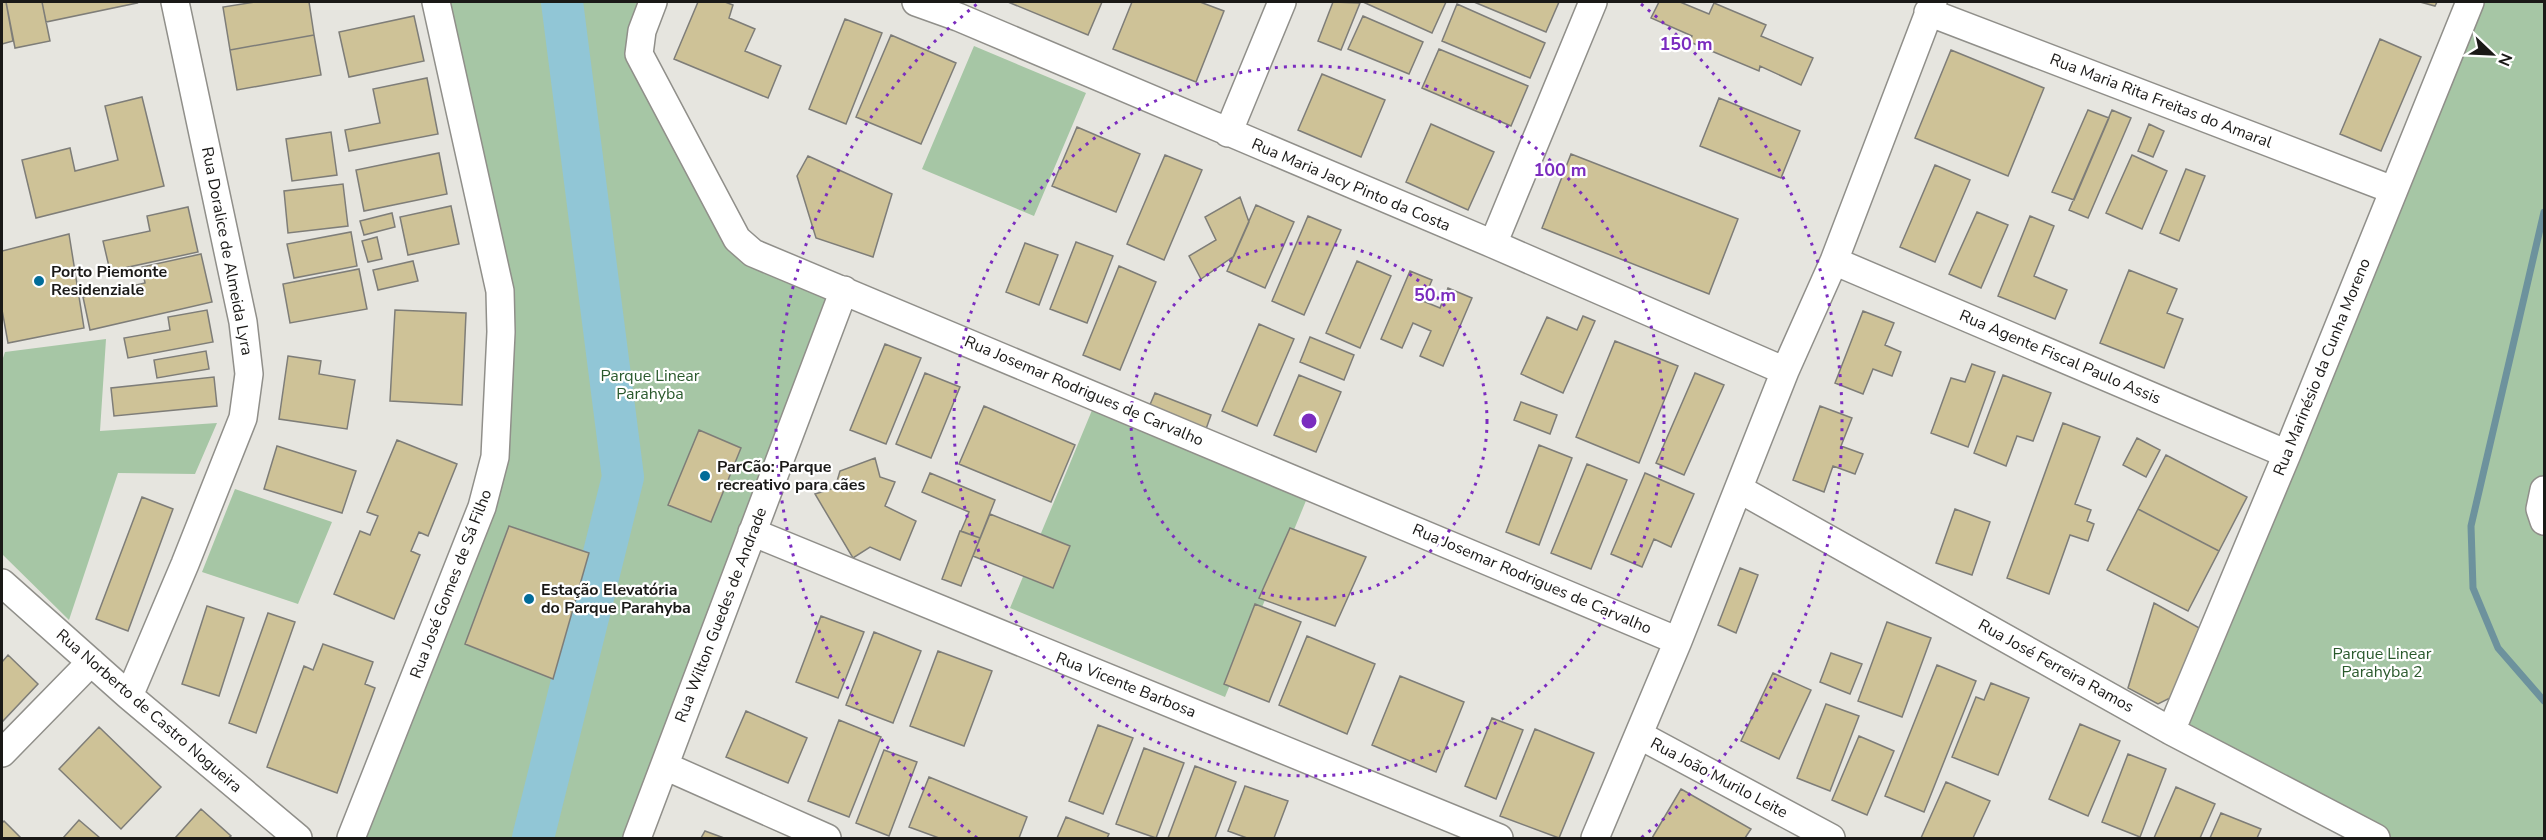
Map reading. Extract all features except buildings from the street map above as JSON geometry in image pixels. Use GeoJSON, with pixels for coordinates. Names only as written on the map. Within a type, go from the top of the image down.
{"type":"FeatureCollection","features":[{"type":"Feature","properties":{"kind":"street","name":"Rua Doralice de Almeida Lyra"},"geometry":{"type":"LineString","coordinates":[[129,696],[243,418],[249,374],[243,322],[175,2]]}},
{"type":"Feature","properties":{"kind":"street","name":"Rua José Gomes de Sá Filho"},"geometry":{"type":"LineString","coordinates":[[351,838],[482,507],[495,457],[501,332],[500,291],[436,2]]}},
{"type":"Feature","properties":{"kind":"street","name":"Rua Josemar Rodrigues de Carvalho"},"geometry":{"type":"LineString","coordinates":[[652,2],[642,31],[639,54],[737,238],[753,252],[1678,641]]}},
{"type":"Feature","properties":{"kind":"street","name":"Rua Maria Jacy Pinto da Costa"},"geometry":{"type":"LineString","coordinates":[[916,2],[961,9],[1228,133],[1493,244],[1785,371]]}},
{"type":"Feature","properties":{"kind":"street"},"geometry":{"type":"LineString","coordinates":[[1228,133],[1282,2]]}},
{"type":"Feature","properties":{"kind":"street"},"geometry":{"type":"LineString","coordinates":[[1493,244],[1593,2]]}},
{"type":"Feature","properties":{"kind":"street","name":"Rua Marinésio da Cunha Moreno"},"geometry":{"type":"LineString","coordinates":[[2171,731],[2287,454],[2470,2]]}},
{"type":"Feature","properties":{"kind":"street"},"geometry":{"type":"LineString","coordinates":[[1595,838],[1678,641],[1785,371],[1834,261],[1930,7]]}},
{"type":"Feature","properties":{"kind":"street","name":"Rua Maria Rita Freitas do Amaral"},"geometry":{"type":"LineString","coordinates":[[1930,7],[2393,190]]}},
{"type":"Feature","properties":{"kind":"street","name":"Rua Agente Fiscal Paulo Assis"},"geometry":{"type":"LineString","coordinates":[[1834,261],[2287,454]]}},
{"type":"Feature","properties":{"kind":"street","name":"Rua Wilton Guedes de Andrade"},"geometry":{"type":"LineString","coordinates":[[637,838],[844,290]]}},
{"type":"Feature","properties":{"kind":"street","name":"Rua José Ferreira Ramos"},"geometry":{"type":"LineString","coordinates":[[1739,489],[2171,731],[2376,838]]}},
{"type":"Feature","properties":{"kind":"street"},"geometry":{"type":"LineString","coordinates":[[2544,490],[2540,509],[2544,521]]}},
{"type":"Feature","properties":{"kind":"street","name":"Rua Vicente Barbosa"},"geometry":{"type":"LineString","coordinates":[[752,532],[1499,838]]}},
{"type":"Feature","properties":{"kind":"street","name":"Rua Norberto de Castro Nogueira"},"geometry":{"type":"LineString","coordinates":[[2,583],[129,696],[298,838]]}},
{"type":"Feature","properties":{"kind":"street"},"geometry":{"type":"LineString","coordinates":[[2,753],[91,662]]}},
{"type":"Feature","properties":{"kind":"street","name":"Rua João Murilo Leite"},"geometry":{"type":"LineString","coordinates":[[1639,735],[1831,838]]}},
{"type":"Feature","properties":{"kind":"street"},"geometry":{"type":"LineString","coordinates":[[665,766],[827,838]]}},
{"type":"Feature","properties":{"kind":"green space","name":"Parque Linear Parahyba"},"geometry":{"type":"Polygon","coordinates":[[[436,2],[653,2],[631,56],[741,254],[850,300],[648,838],[346,838],[486,470],[498,298],[436,2]]]}},
{"type":"Feature","properties":{"kind":"green space","name":"Parque Linear Parahyba 2"},"geometry":{"type":"Polygon","coordinates":[[[2476,2],[2544,2],[2544,838],[2361,838],[2176,739],[2476,2]]]}},
{"type":"Feature","properties":{"kind":"green space"},"geometry":{"type":"Polygon","coordinates":[[[974,46],[1086,93],[1034,216],[922,169],[974,46]]]}},
{"type":"Feature","properties":{"kind":"green space"},"geometry":{"type":"Polygon","coordinates":[[[106,339],[100,431],[217,423],[195,474],[118,473],[69,620],[2,554],[2,361],[5,352],[106,339]]]}},
{"type":"Feature","properties":{"kind":"green space"},"geometry":{"type":"Polygon","coordinates":[[[1095,403],[1310,491],[1225,697],[1010,608],[1095,403]]]}},
{"type":"Feature","properties":{"kind":"green space"},"geometry":{"type":"Polygon","coordinates":[[[235,489],[332,522],[298,604],[202,572],[235,489]]]}},
{"type":"Feature","properties":{"kind":"waterway"},"geometry":{"type":"LineString","coordinates":[[533,838],[623,477],[562,2]]}},
{"type":"Feature","properties":{"kind":"waterway"},"geometry":{"type":"LineString","coordinates":[[2544,212],[2471,526],[2473,588],[2498,648],[2544,701]]}},
{"type":"Feature","properties":{"kind":"place","name":"Porto Piemonte Residenziale"},"geometry":{"type":"Point","coordinates":[39,281]}},
{"type":"Feature","properties":{"kind":"place","name":"ParCão: Parque recreativo para cães"},"geometry":{"type":"Point","coordinates":[705,476]}},
{"type":"Feature","properties":{"kind":"place","name":"Estação Elevatória do Parque Parahyba"},"geometry":{"type":"Point","coordinates":[529,599]}}]}
